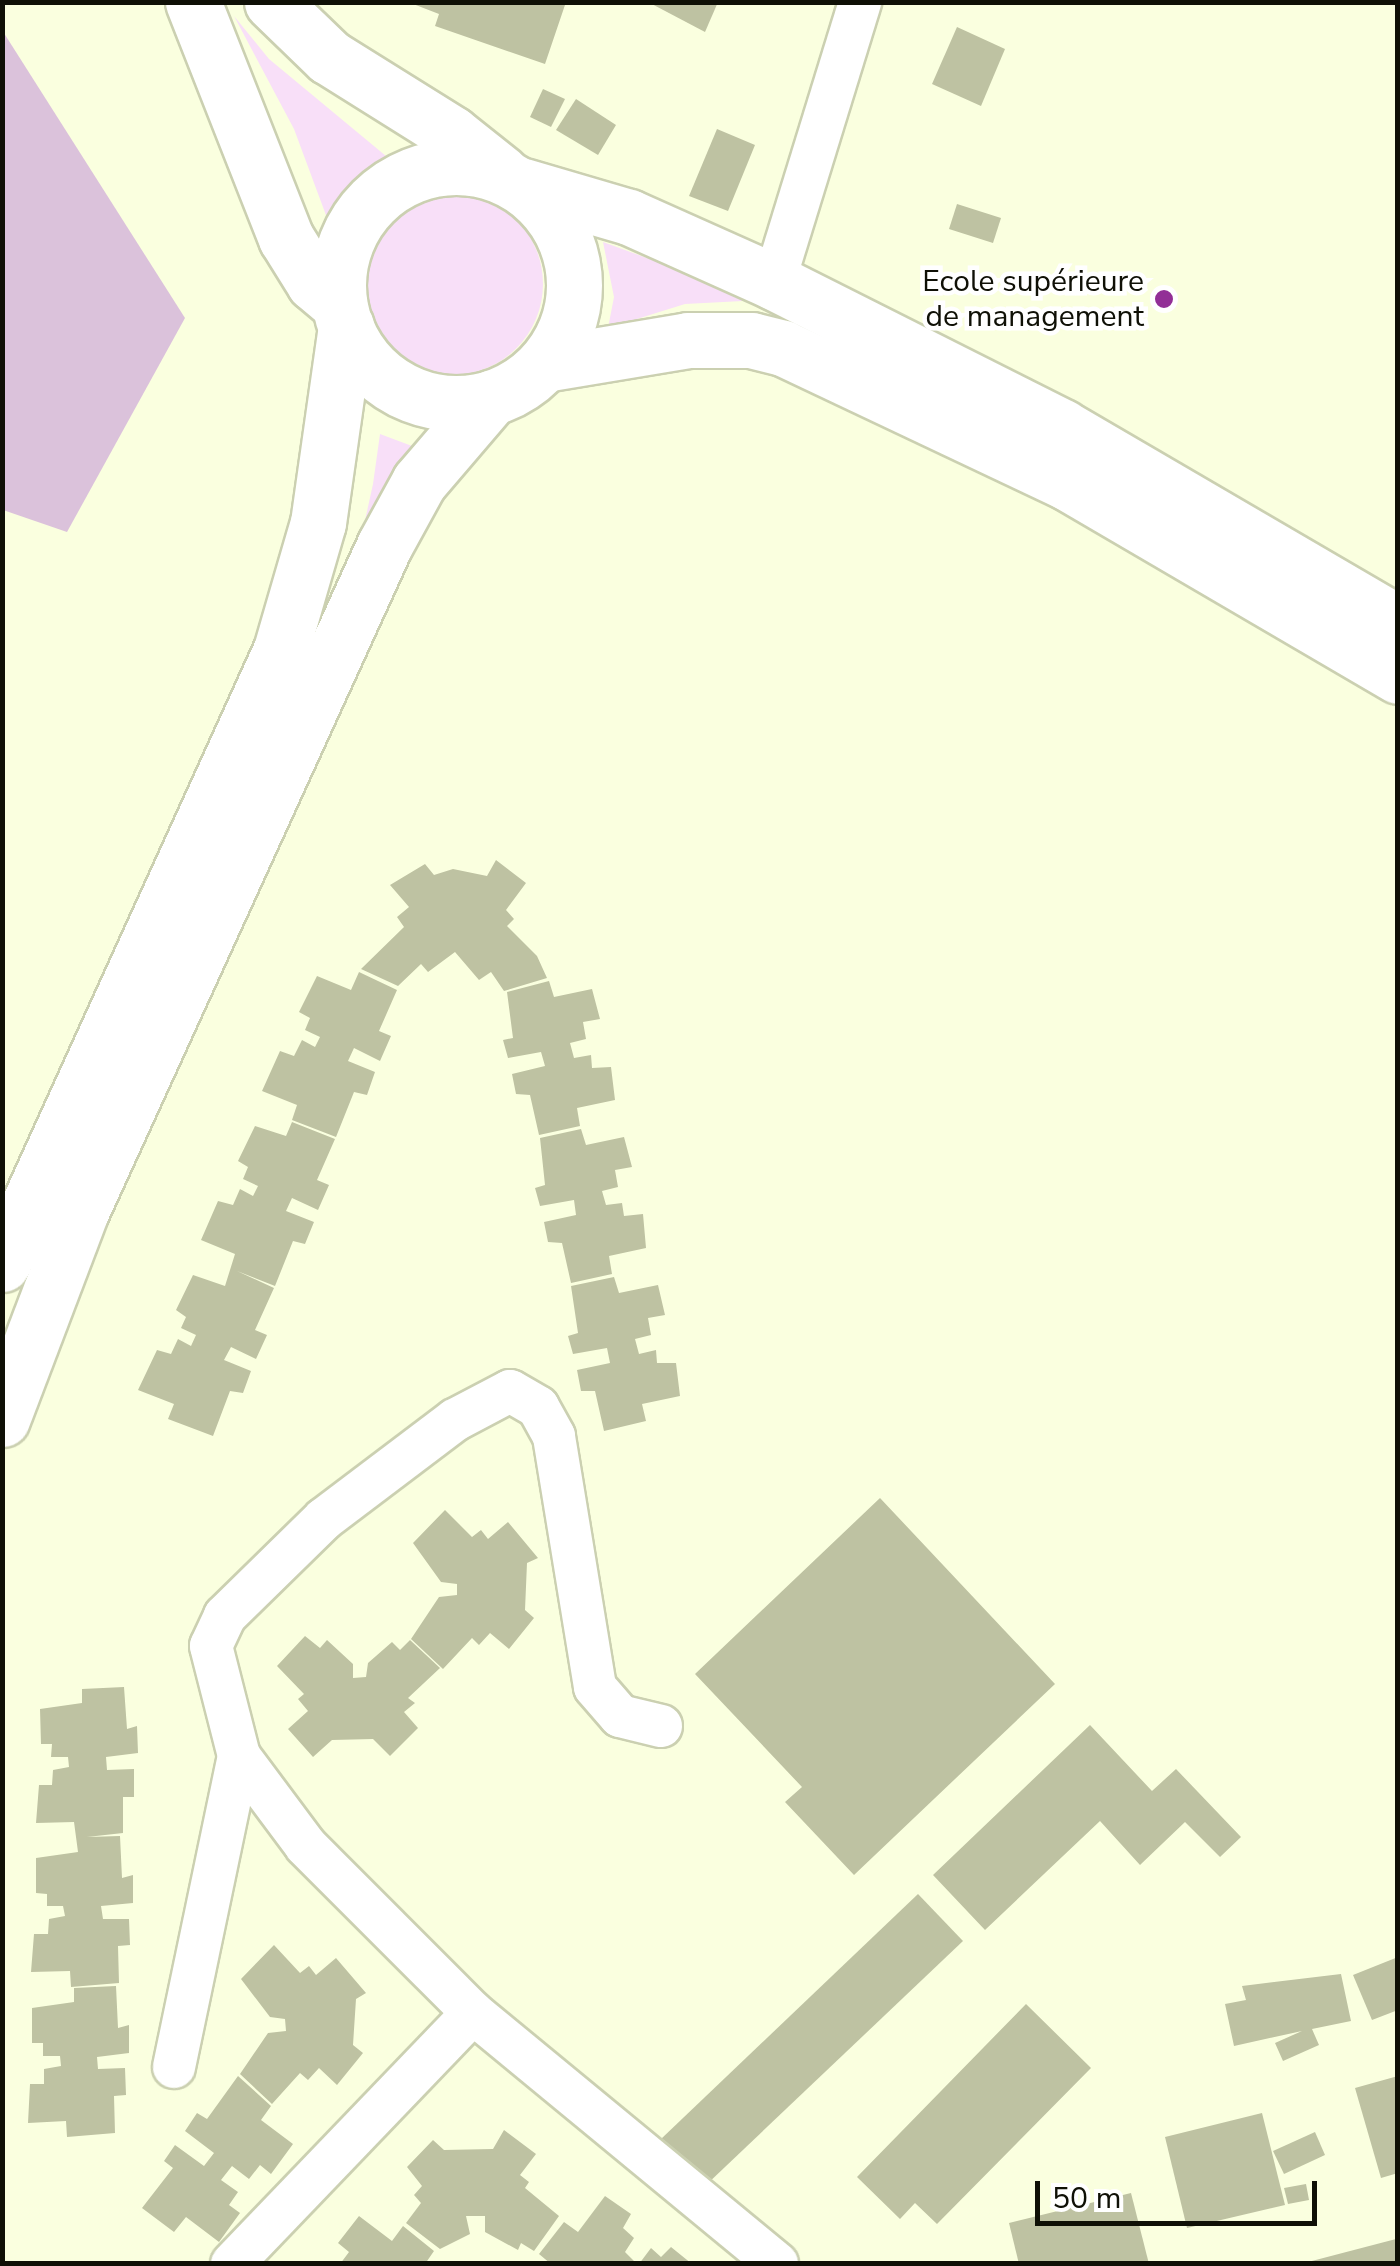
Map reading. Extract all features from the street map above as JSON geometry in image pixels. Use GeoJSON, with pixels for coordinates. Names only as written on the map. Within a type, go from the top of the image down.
{"type":"FeatureCollection","features":[{"type":"Feature","properties":{"kind":"main road"},"geometry":{"type":"LineString","coordinates":[[193,2],[286,238],[314,283],[343,315],[369,364],[404,390],[447,402],[491,398]]}},
{"type":"Feature","properties":{"kind":"main road"},"geometry":{"type":"LineString","coordinates":[[272,2],[329,58],[452,134],[552,214],[572,264],[575,290],[567,330],[546,364]]}},
{"type":"Feature","properties":{"kind":"main road"},"geometry":{"type":"LineString","coordinates":[[2,1264],[282,650],[322,506],[343,315],[340,261],[354,222],[383,190],[434,168],[462,165],[630,217],[774,282],[1062,428],[1398,623]]}},
{"type":"Feature","properties":{"kind":"main road"},"geometry":{"type":"LineString","coordinates":[[2,1419],[80,1211],[384,546],[420,482],[491,398],[546,364],[688,340],[752,340],[783,348],[1068,484],[1398,676]]}},
{"type":"Feature","properties":{"kind":"street"},"geometry":{"type":"LineString","coordinates":[[774,282],[860,2]]}},
{"type":"Feature","properties":{"kind":"street"},"geometry":{"type":"LineString","coordinates":[[661,1726],[620,1716],[595,1687],[554,1436],[538,1407],[510,1391],[456,1420],[324,1519],[225,1616],[211,1646],[239,1756],[306,1846],[474,2013],[776,2264]]}},
{"type":"Feature","properties":{"kind":"street"},"geometry":{"type":"LineString","coordinates":[[174,2066],[239,1756]]}},
{"type":"Feature","properties":{"kind":"street"},"geometry":{"type":"LineString","coordinates":[[232,2264],[474,2013]]}},
{"type":"Feature","properties":{"kind":"shaded area"},"geometry":{"type":"Polygon","coordinates":[[[234,16],[269,59],[398,166],[347,200],[330,226],[294,129],[234,16]]]}},
{"type":"Feature","properties":{"kind":"shaded area"},"geometry":{"type":"Polygon","coordinates":[[[2,30],[185,318],[67,532],[3,510],[2,30]]]}},
{"type":"Feature","properties":{"kind":"shaded area"},"geometry":{"type":"Polygon","coordinates":[[[452,193],[487,200],[516,220],[536,249],[543,284],[536,319],[516,348],[487,368],[452,375],[417,368],[388,348],[368,319],[361,284],[368,249],[388,220],[417,200],[452,193]]]}},
{"type":"Feature","properties":{"kind":"shaded area"},"geometry":{"type":"Polygon","coordinates":[[[603,242],[762,300],[685,304],[608,328],[614,297],[603,242]]]}},
{"type":"Feature","properties":{"kind":"shaded area"},"geometry":{"type":"Polygon","coordinates":[[[380,434],[420,449],[346,607],[373,484],[380,434]]]}},
{"type":"Feature","properties":{"kind":"building"},"geometry":{"type":"Polygon","coordinates":[[[408,2],[566,2],[545,64],[435,26],[439,14],[408,2]]]}},
{"type":"Feature","properties":{"kind":"building"},"geometry":{"type":"Polygon","coordinates":[[[648,2],[718,2],[705,32],[648,2]]]}},
{"type":"Feature","properties":{"kind":"building"},"geometry":{"type":"Polygon","coordinates":[[[957,27],[1005,49],[981,106],[932,84],[957,27]]]}},
{"type":"Feature","properties":{"kind":"building"},"geometry":{"type":"Polygon","coordinates":[[[543,89],[565,99],[551,127],[530,117],[543,89]]]}},
{"type":"Feature","properties":{"kind":"building"},"geometry":{"type":"Polygon","coordinates":[[[576,99],[616,125],[598,155],[556,130],[576,99]]]}},
{"type":"Feature","properties":{"kind":"building"},"geometry":{"type":"Polygon","coordinates":[[[717,129],[755,145],[728,211],[689,196],[717,129]]]}},
{"type":"Feature","properties":{"kind":"building"},"geometry":{"type":"Polygon","coordinates":[[[957,204],[1001,218],[993,243],[949,229],[957,204]]]}},
{"type":"Feature","properties":{"kind":"building"},"geometry":{"type":"Polygon","coordinates":[[[496,860],[526,883],[506,910],[514,919],[507,926],[537,956],[547,978],[504,991],[491,972],[479,980],[455,952],[428,972],[421,964],[398,986],[361,969],[404,927],[397,917],[409,907],[390,885],[425,864],[434,875],[453,869],[487,876],[496,860]]]}},
{"type":"Feature","properties":{"kind":"building"},"geometry":{"type":"Polygon","coordinates":[[[359,972],[397,990],[379,1031],[391,1036],[380,1061],[354,1048],[348,1061],[375,1072],[367,1095],[354,1092],[336,1137],[292,1120],[297,1105],[262,1091],[280,1051],[294,1056],[302,1040],[315,1047],[320,1037],[305,1030],[310,1018],[299,1012],[317,976],[351,990],[359,972]]]}},
{"type":"Feature","properties":{"kind":"building"},"geometry":{"type":"Polygon","coordinates":[[[549,981],[554,997],[592,989],[600,1019],[583,1022],[586,1039],[570,1043],[574,1058],[591,1055],[592,1068],[611,1067],[615,1100],[577,1108],[580,1126],[539,1135],[530,1095],[516,1094],[512,1074],[545,1066],[541,1052],[508,1058],[503,1040],[513,1038],[507,992],[549,981]]]}},
{"type":"Feature","properties":{"kind":"building"},"geometry":{"type":"Polygon","coordinates":[[[292,1122],[335,1139],[317,1180],[329,1185],[318,1210],[292,1198],[286,1211],[314,1222],[305,1244],[293,1241],[275,1286],[237,1271],[274,1288],[255,1330],[267,1335],[256,1359],[231,1347],[224,1360],[251,1371],[243,1393],[230,1391],[213,1436],[168,1419],[174,1404],[138,1390],[157,1350],[171,1354],[178,1339],[191,1346],[196,1335],[181,1328],[186,1317],[176,1310],[193,1275],[225,1286],[235,1254],[201,1240],[218,1201],[233,1205],[240,1189],[253,1196],[258,1186],[243,1179],[248,1167],[238,1161],[255,1126],[286,1136],[292,1122]]]}},
{"type":"Feature","properties":{"kind":"building"},"geometry":{"type":"Polygon","coordinates":[[[581,1129],[586,1145],[624,1137],[632,1167],[615,1170],[618,1187],[602,1191],[606,1205],[622,1203],[624,1216],[643,1214],[646,1248],[609,1256],[612,1274],[571,1283],[562,1243],[548,1242],[544,1222],[576,1215],[574,1200],[540,1206],[535,1188],[545,1185],[540,1138],[581,1129]]]}},
{"type":"Feature","properties":{"kind":"building"},"geometry":{"type":"Polygon","coordinates":[[[614,1277],[619,1293],[658,1285],[665,1315],[648,1318],[651,1335],[635,1339],[639,1354],[656,1350],[657,1363],[676,1363],[680,1396],[642,1404],[646,1421],[604,1431],[595,1391],[581,1391],[577,1370],[610,1363],[607,1348],[573,1354],[568,1336],[578,1333],[571,1286],[614,1277]]]}},
{"type":"Feature","properties":{"kind":"building"},"geometry":{"type":"Polygon","coordinates":[[[880,1498],[1055,1684],[854,1875],[785,1802],[802,1787],[695,1674],[880,1498]]]}},
{"type":"Feature","properties":{"kind":"building"},"geometry":{"type":"Polygon","coordinates":[[[445,1510],[472,1537],[481,1530],[488,1539],[508,1522],[538,1558],[527,1563],[525,1610],[534,1618],[509,1649],[490,1633],[479,1645],[472,1638],[443,1669],[411,1639],[439,1597],[457,1595],[457,1584],[441,1582],[413,1543],[445,1510]]]}},
{"type":"Feature","properties":{"kind":"building"},"geometry":{"type":"Polygon","coordinates":[[[305,1636],[320,1648],[327,1640],[353,1664],[353,1678],[366,1677],[368,1663],[392,1642],[400,1650],[410,1640],[440,1668],[408,1698],[415,1703],[404,1712],[418,1728],[390,1756],[373,1739],[332,1740],[313,1757],[288,1729],[308,1711],[298,1699],[304,1694],[277,1666],[305,1636]]]}},
{"type":"Feature","properties":{"kind":"building"},"geometry":{"type":"Polygon","coordinates":[[[124,1687],[127,1729],[137,1726],[138,1753],[106,1757],[107,1770],[134,1769],[134,1797],[123,1797],[123,1833],[87,1837],[120,1836],[122,1878],[133,1875],[133,1903],[101,1906],[103,1919],[129,1919],[130,1945],[118,1946],[119,1983],[71,1987],[70,1971],[31,1972],[34,1934],[48,1934],[49,1919],[65,1916],[63,1906],[47,1906],[47,1894],[36,1893],[36,1858],[78,1852],[74,1822],[36,1823],[39,1785],[52,1785],[53,1770],[69,1767],[68,1757],[51,1757],[52,1744],[41,1744],[40,1709],[82,1703],[82,1689],[124,1687]]]}},
{"type":"Feature","properties":{"kind":"building"},"geometry":{"type":"Polygon","coordinates":[[[1090,1725],[1152,1791],[1176,1769],[1241,1837],[1220,1857],[1185,1822],[1140,1865],[1100,1821],[985,1930],[933,1875],[1090,1725]]]}},
{"type":"Feature","properties":{"kind":"building"},"geometry":{"type":"Polygon","coordinates":[[[918,1894],[963,1941],[705,2186],[661,2139],[918,1894]]]}},
{"type":"Feature","properties":{"kind":"building"},"geometry":{"type":"Polygon","coordinates":[[[274,1945],[300,1973],[309,1966],[316,1975],[336,1958],[366,1993],[356,1999],[353,2045],[363,2053],[337,2085],[319,2068],[308,2080],[300,2073],[272,2104],[240,2074],[268,2033],[286,2031],[285,2019],[270,2017],[241,1979],[274,1945]]]}},
{"type":"Feature","properties":{"kind":"building"},"geometry":{"type":"Polygon","coordinates":[[[1398,1957],[1398,2010],[1372,2020],[1353,1975],[1398,1957]]]}},
{"type":"Feature","properties":{"kind":"building"},"geometry":{"type":"Polygon","coordinates":[[[1341,1974],[1351,2021],[1312,2029],[1319,2045],[1283,2061],[1275,2043],[1302,2031],[1234,2046],[1225,2004],[1246,2000],[1242,1986],[1341,1974]]]}},
{"type":"Feature","properties":{"kind":"building"},"geometry":{"type":"Polygon","coordinates":[[[116,1986],[118,2028],[129,2025],[129,2053],[97,2057],[98,2069],[125,2068],[126,2095],[114,2096],[115,2133],[67,2137],[66,2121],[28,2123],[30,2084],[44,2084],[44,2069],[61,2066],[60,2056],[43,2056],[43,2043],[32,2043],[32,2008],[74,2002],[74,1988],[116,1986]]]}},
{"type":"Feature","properties":{"kind":"building"},"geometry":{"type":"Polygon","coordinates":[[[1026,2004],[1091,2068],[937,2224],[915,2203],[900,2219],[857,2177],[1026,2004]]]}},
{"type":"Feature","properties":{"kind":"building"},"geometry":{"type":"Polygon","coordinates":[[[238,2076],[271,2106],[261,2120],[293,2144],[271,2174],[260,2165],[249,2179],[232,2166],[221,2180],[238,2192],[229,2205],[240,2213],[219,2242],[186,2217],[174,2232],[142,2208],[173,2168],[164,2161],[175,2145],[204,2166],[214,2153],[185,2131],[197,2113],[207,2119],[238,2076]]]}},
{"type":"Feature","properties":{"kind":"building"},"geometry":{"type":"Polygon","coordinates":[[[1398,2076],[1398,2173],[1381,2178],[1355,2088],[1398,2076]]]}},
{"type":"Feature","properties":{"kind":"building"},"geometry":{"type":"Polygon","coordinates":[[[1262,2113],[1285,2205],[1187,2228],[1165,2137],[1262,2113]]]}},
{"type":"Feature","properties":{"kind":"building"},"geometry":{"type":"Polygon","coordinates":[[[504,2130],[536,2154],[520,2175],[529,2182],[525,2188],[559,2216],[534,2251],[521,2243],[518,2250],[485,2232],[485,2216],[466,2216],[470,2234],[440,2249],[406,2223],[421,2203],[414,2195],[422,2186],[407,2167],[433,2140],[444,2150],[493,2149],[504,2130]]]}},
{"type":"Feature","properties":{"kind":"building"},"geometry":{"type":"Polygon","coordinates":[[[1315,2132],[1325,2155],[1284,2174],[1273,2151],[1315,2132]]]}},
{"type":"Feature","properties":{"kind":"building"},"geometry":{"type":"Polygon","coordinates":[[[1306,2184],[1309,2200],[1288,2204],[1284,2188],[1306,2184]]]}},
{"type":"Feature","properties":{"kind":"building"},"geometry":{"type":"Polygon","coordinates":[[[1131,2193],[1149,2264],[1019,2264],[1009,2223],[1131,2193]]]}},
{"type":"Feature","properties":{"kind":"building"},"geometry":{"type":"Polygon","coordinates":[[[605,2196],[631,2214],[623,2228],[634,2238],[625,2252],[637,2264],[551,2264],[539,2254],[564,2222],[578,2232],[605,2196]]]}},
{"type":"Feature","properties":{"kind":"building"},"geometry":{"type":"Polygon","coordinates":[[[359,2216],[392,2241],[403,2226],[434,2251],[425,2264],[340,2264],[349,2252],[338,2243],[359,2216]]]}},
{"type":"Feature","properties":{"kind":"building"},"geometry":{"type":"Polygon","coordinates":[[[1396,2239],[1398,2264],[1308,2264],[1308,2262],[1396,2239]]]}},
{"type":"Feature","properties":{"kind":"building"},"geometry":{"type":"Polygon","coordinates":[[[671,2247],[692,2264],[639,2264],[651,2248],[661,2257],[671,2247]]]}},
{"type":"Feature","properties":{"kind":"place","name":"Ecole supérieure de management"},"geometry":{"type":"Point","coordinates":[1164,299]}}]}
